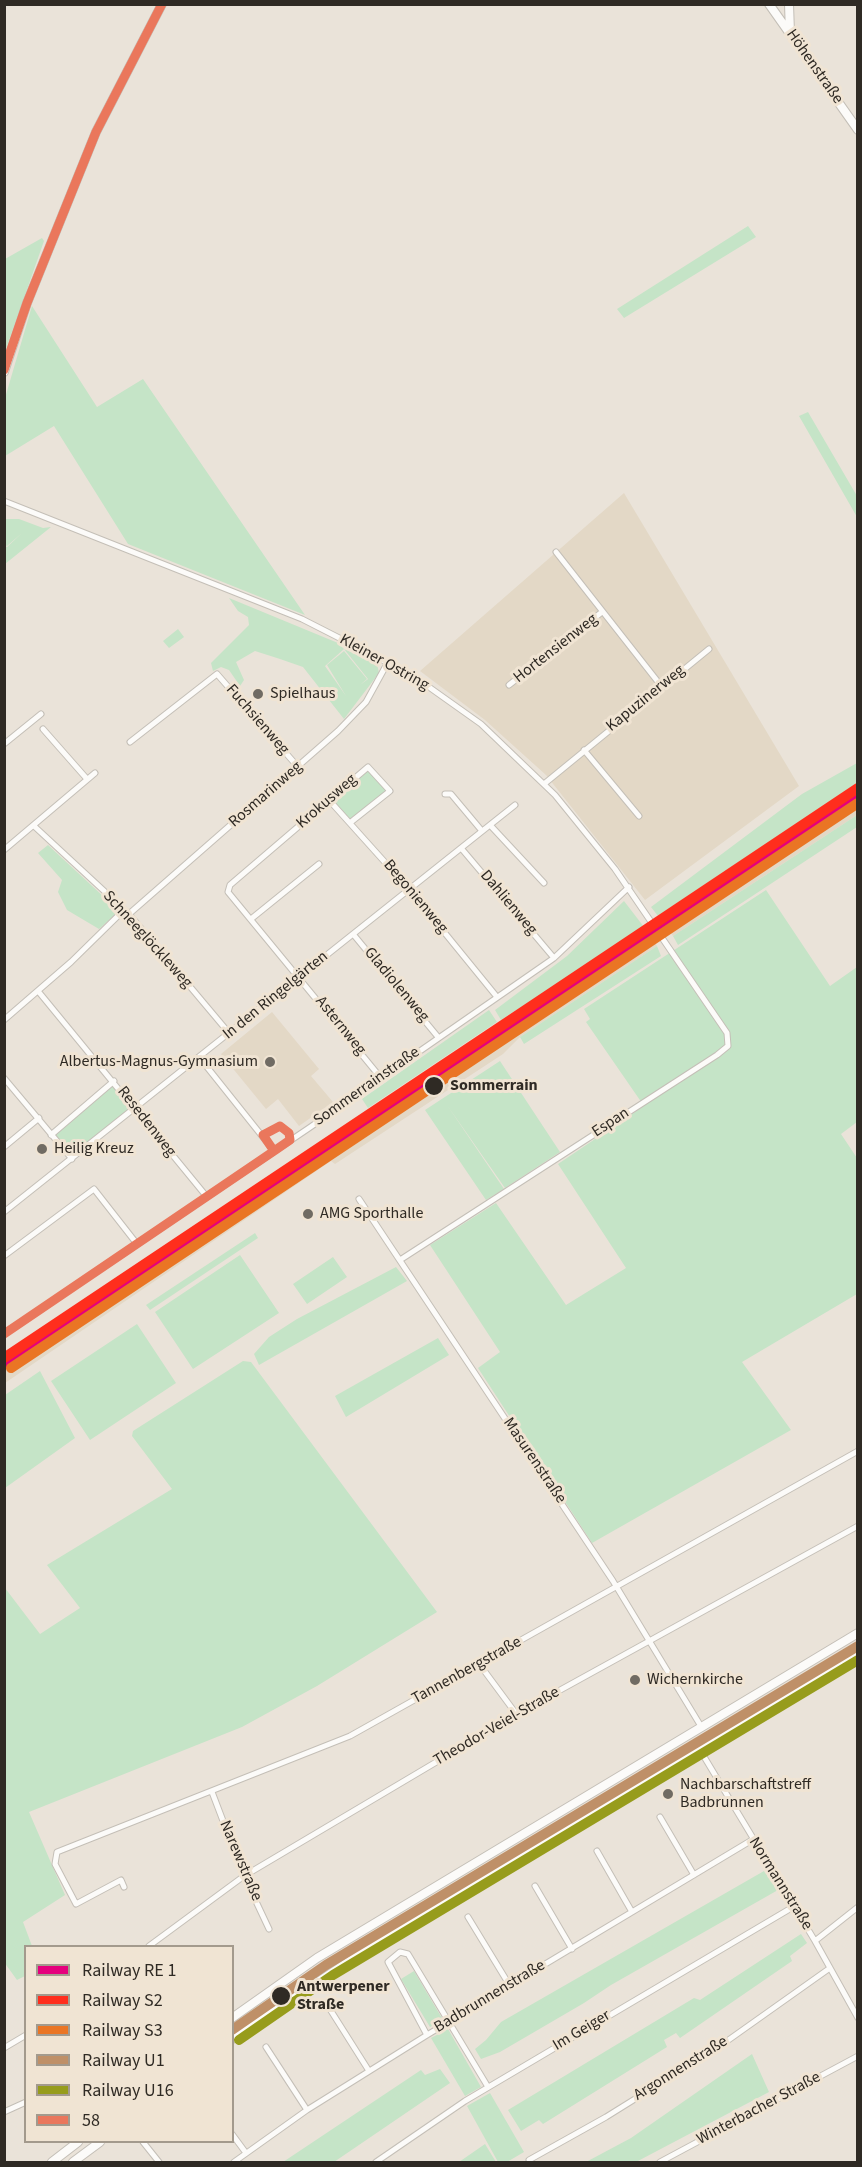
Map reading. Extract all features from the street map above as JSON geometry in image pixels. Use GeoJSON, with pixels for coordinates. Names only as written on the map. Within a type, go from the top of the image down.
{"type":"FeatureCollection","features":[{"type":"Feature","properties":{"kind":"main road"},"geometry":{"type":"LineString","coordinates":[[4,372],[27,303],[92,141],[162,4]]}},
{"type":"Feature","properties":{"kind":"main road","name":"Höhenstraße"},"geometry":{"type":"LineString","coordinates":[[769,4],[858,130]]}},
{"type":"Feature","properties":{"kind":"main road"},"geometry":{"type":"LineString","coordinates":[[789,4],[790,34]]}},
{"type":"Feature","properties":{"kind":"main road"},"geometry":{"type":"LineString","coordinates":[[234,2017],[317,1958],[858,1633]]}},
{"type":"Feature","properties":{"kind":"main road"},"geometry":{"type":"LineString","coordinates":[[234,2038],[384,1938],[858,1655]]}},
{"type":"Feature","properties":{"kind":"main road"},"geometry":{"type":"LineString","coordinates":[[52,2163],[77,2143]]}},
{"type":"Feature","properties":{"kind":"main road"},"geometry":{"type":"LineString","coordinates":[[74,2163],[99,2143]]}},
{"type":"Feature","properties":{"kind":"street","name":"Kleiner Ostring"},"geometry":{"type":"LineString","coordinates":[[4,501],[302,619],[412,675],[481,724],[544,784],[629,887],[671,949]]}},
{"type":"Feature","properties":{"kind":"street","name":"Hortensienweg"},"geometry":{"type":"LineString","coordinates":[[556,552],[662,687]]}},
{"type":"Feature","properties":{"kind":"street","name":"Hortensienweg"},"geometry":{"type":"LineString","coordinates":[[510,686],[602,612]]}},
{"type":"Feature","properties":{"kind":"street","name":"Kapuzinerweg"},"geometry":{"type":"LineString","coordinates":[[544,784],[710,649]]}},
{"type":"Feature","properties":{"kind":"street","name":"Rosmarinweg"},"geometry":{"type":"LineString","coordinates":[[4,1020],[126,912],[298,766],[359,710],[388,663]]}},
{"type":"Feature","properties":{"kind":"street","name":"Fuchsienweg"},"geometry":{"type":"LineString","coordinates":[[130,742],[218,674],[298,766]]}},
{"type":"Feature","properties":{"kind":"street"},"geometry":{"type":"LineString","coordinates":[[4,744],[41,714]]}},
{"type":"Feature","properties":{"kind":"street"},"geometry":{"type":"LineString","coordinates":[[43,729],[87,779]]}},
{"type":"Feature","properties":{"kind":"street"},"geometry":{"type":"LineString","coordinates":[[584,750],[639,816]]}},
{"type":"Feature","properties":{"kind":"street","name":"Krokusweg"},"geometry":{"type":"LineString","coordinates":[[228,892],[230,885],[368,767],[390,791],[351,822]]}},
{"type":"Feature","properties":{"kind":"street"},"geometry":{"type":"LineString","coordinates":[[4,850],[95,773]]}},
{"type":"Feature","properties":{"kind":"street"},"geometry":{"type":"LineString","coordinates":[[445,794],[451,794],[482,831]]}},
{"type":"Feature","properties":{"kind":"street","name":"Begonienweg"},"geometry":{"type":"LineString","coordinates":[[329,800],[351,822],[497,997]]}},
{"type":"Feature","properties":{"kind":"street","name":"In den Ringelgärten"},"geometry":{"type":"LineString","coordinates":[[4,1212],[515,805]]}},
{"type":"Feature","properties":{"kind":"street"},"geometry":{"type":"LineString","coordinates":[[490,825],[544,884]]}},
{"type":"Feature","properties":{"kind":"street","name":"Schneeglöckleweg"},"geometry":{"type":"LineString","coordinates":[[34,826],[126,912],[229,1033]]}},
{"type":"Feature","properties":{"kind":"street","name":"Dahlienweg"},"geometry":{"type":"LineString","coordinates":[[461,848],[554,958]]}},
{"type":"Feature","properties":{"kind":"street"},"geometry":{"type":"LineString","coordinates":[[251,919],[320,864]]}},
{"type":"Feature","properties":{"kind":"street","name":"Sommerrainstraße"},"geometry":{"type":"LineString","coordinates":[[4,1334],[554,958],[629,887]]}},
{"type":"Feature","properties":{"kind":"street","name":"Asternweg"},"geometry":{"type":"LineString","coordinates":[[228,892],[381,1078]]}},
{"type":"Feature","properties":{"kind":"street","name":"Gladiolenweg"},"geometry":{"type":"LineString","coordinates":[[353,934],[438,1037]]}},
{"type":"Feature","properties":{"kind":"street","name":"Espan"},"geometry":{"type":"LineString","coordinates":[[400,1260],[728,1046],[727,1033],[671,949]]}},
{"type":"Feature","properties":{"kind":"street","name":"Resedenweg"},"geometry":{"type":"LineString","coordinates":[[38,991],[207,1197]]}},
{"type":"Feature","properties":{"kind":"street"},"geometry":{"type":"LineString","coordinates":[[199,1057],[274,1151]]}},
{"type":"Feature","properties":{"kind":"street"},"geometry":{"type":"LineString","coordinates":[[4,1078],[72,1159]]}},
{"type":"Feature","properties":{"kind":"street"},"geometry":{"type":"LineString","coordinates":[[51,1135],[114,1082]]}},
{"type":"Feature","properties":{"kind":"street"},"geometry":{"type":"LineString","coordinates":[[4,1089],[10,1084]]}},
{"type":"Feature","properties":{"kind":"street"},"geometry":{"type":"LineString","coordinates":[[4,1148],[39,1118]]}},
{"type":"Feature","properties":{"kind":"street"},"geometry":{"type":"LineString","coordinates":[[4,1256],[94,1189],[137,1244]]}},
{"type":"Feature","properties":{"kind":"street","name":"Masurenstraße"},"geometry":{"type":"LineString","coordinates":[[359,1199],[616,1586],[702,1728]]}},
{"type":"Feature","properties":{"kind":"street","name":"Tannenbergstraße"},"geometry":{"type":"LineString","coordinates":[[124,1887],[121,1880],[76,1904],[55,1864],[57,1852],[350,1736],[858,1451]]}},
{"type":"Feature","properties":{"kind":"street","name":"Theodor-Veiel-Straße"},"geometry":{"type":"LineString","coordinates":[[152,1945],[244,1876],[517,1715],[858,1526]]}},
{"type":"Feature","properties":{"kind":"street"},"geometry":{"type":"LineString","coordinates":[[480,1665],[517,1715]]}},
{"type":"Feature","properties":{"kind":"street","name":"Normannstraße"},"geometry":{"type":"LineString","coordinates":[[700,1750],[858,2018]]}},
{"type":"Feature","properties":{"kind":"street","name":"Narewstraße"},"geometry":{"type":"LineString","coordinates":[[212,1792],[244,1876],[269,1929]]}},
{"type":"Feature","properties":{"kind":"street"},"geometry":{"type":"LineString","coordinates":[[660,1817],[694,1875]]}},
{"type":"Feature","properties":{"kind":"street","name":"Badbrunnenstraße"},"geometry":{"type":"LineString","coordinates":[[234,2163],[307,2110],[427,2035],[752,1840]]}},
{"type":"Feature","properties":{"kind":"street"},"geometry":{"type":"LineString","coordinates":[[597,1851],[632,1912]]}},
{"type":"Feature","properties":{"kind":"street"},"geometry":{"type":"LineString","coordinates":[[535,1886],[572,1949]]}},
{"type":"Feature","properties":{"kind":"street","name":"Im Geiger"},"geometry":{"type":"LineString","coordinates":[[376,2163],[488,2087],[793,1907]]}},
{"type":"Feature","properties":{"kind":"street"},"geometry":{"type":"LineString","coordinates":[[814,1941],[858,1907]]}},
{"type":"Feature","properties":{"kind":"street"},"geometry":{"type":"LineString","coordinates":[[468,1917],[510,1986]]}},
{"type":"Feature","properties":{"kind":"street"},"geometry":{"type":"LineString","coordinates":[[427,2035],[392,1975],[388,1962],[393,1955],[405,1951],[408,1954],[451,2021],[488,2087]]}},
{"type":"Feature","properties":{"kind":"street","name":"Argonnenstraße"},"geometry":{"type":"LineString","coordinates":[[530,2163],[529,2160],[606,2117],[720,2046],[830,1968]]}},
{"type":"Feature","properties":{"kind":"street"},"geometry":{"type":"LineString","coordinates":[[326,2003],[369,2072]]}},
{"type":"Feature","properties":{"kind":"street"},"geometry":{"type":"LineString","coordinates":[[4,2048],[24,2036]]}},
{"type":"Feature","properties":{"kind":"street"},"geometry":{"type":"LineString","coordinates":[[266,2047],[307,2110]]}},
{"type":"Feature","properties":{"kind":"street","name":"Winterbacher Straße"},"geometry":{"type":"LineString","coordinates":[[660,2163],[858,2056]]}},
{"type":"Feature","properties":{"kind":"street"},"geometry":{"type":"LineString","coordinates":[[4,2112],[24,2103]]}},
{"type":"Feature","properties":{"kind":"street"},"geometry":{"type":"LineString","coordinates":[[234,2137],[246,2153]]}},
{"type":"Feature","properties":{"kind":"street"},"geometry":{"type":"LineString","coordinates":[[144,2143],[159,2163]]}},
{"type":"Feature","properties":{"kind":"shaded area"},"geometry":{"type":"Polygon","coordinates":[[[624,493],[799,786],[645,900],[546,775],[485,720],[420,671],[624,493]]]}},
{"type":"Feature","properties":{"kind":"shaded area"},"geometry":{"type":"Polygon","coordinates":[[[857,783],[857,815],[673,936],[658,916],[857,783]]]}},
{"type":"Feature","properties":{"kind":"shaded area"},"geometry":{"type":"Polygon","coordinates":[[[644,927],[657,946],[520,1037],[503,1054],[335,1164],[331,1161],[5,1383],[5,1352],[644,927]]]}},
{"type":"Feature","properties":{"kind":"shaded area","name":"Albertus-Magnus-Gymnasium"},"geometry":{"type":"Polygon","coordinates":[[[272,1012],[319,1069],[311,1076],[333,1102],[299,1126],[278,1099],[266,1109],[221,1054],[272,1012]]]}},
{"type":"Feature","properties":{"kind":"green space"},"geometry":{"type":"Polygon","coordinates":[[[748,226],[756,237],[624,318],[617,309],[748,226]]]}},
{"type":"Feature","properties":{"kind":"green space"},"geometry":{"type":"Polygon","coordinates":[[[42,238],[44,241],[5,352],[5,259],[42,238]]]}},
{"type":"Feature","properties":{"kind":"green space"},"geometry":{"type":"Polygon","coordinates":[[[32,306],[97,407],[143,379],[305,615],[128,544],[54,426],[5,456],[5,398],[32,306]]]}},
{"type":"Feature","properties":{"kind":"green space"},"geometry":{"type":"Polygon","coordinates":[[[808,412],[857,496],[857,517],[799,416],[808,412]]]}},
{"type":"Feature","properties":{"kind":"green space"},"geometry":{"type":"Polygon","coordinates":[[[5,519],[19,519],[43,528],[51,527],[5,564],[5,546],[7,547],[22,533],[7,546],[5,545],[5,519]]]}},
{"type":"Feature","properties":{"kind":"green space"},"geometry":{"type":"Polygon","coordinates":[[[229,598],[338,643],[344,649],[377,664],[379,673],[344,719],[303,667],[255,651],[236,662],[244,680],[240,686],[229,670],[221,667],[213,671],[211,663],[249,625],[248,617],[238,611],[229,598]],[[344,649],[325,666],[346,696],[327,665],[344,651],[367,679],[360,685],[368,679],[344,649]]]}},
{"type":"Feature","properties":{"kind":"green space"},"geometry":{"type":"Polygon","coordinates":[[[178,629],[184,637],[169,648],[163,641],[178,629]]]}},
{"type":"Feature","properties":{"kind":"green space"},"geometry":{"type":"Polygon","coordinates":[[[857,763],[857,783],[658,916],[651,907],[802,794],[857,763]]]}},
{"type":"Feature","properties":{"kind":"green space"},"geometry":{"type":"Polygon","coordinates":[[[368,767],[390,791],[351,822],[329,800],[368,767]]]}},
{"type":"Feature","properties":{"kind":"green space"},"geometry":{"type":"Polygon","coordinates":[[[857,815],[857,827],[678,945],[673,936],[857,815]]]}},
{"type":"Feature","properties":{"kind":"green space"},"geometry":{"type":"Polygon","coordinates":[[[48,845],[119,911],[99,929],[67,910],[58,892],[62,880],[38,853],[48,845]]]}},
{"type":"Feature","properties":{"kind":"green space"},"geometry":{"type":"Polygon","coordinates":[[[766,890],[830,986],[857,967],[857,1122],[841,1134],[857,1158],[857,1294],[742,1362],[791,1430],[592,1543],[478,1368],[500,1352],[430,1245],[496,1203],[566,1305],[626,1268],[558,1164],[644,1106],[586,1022],[590,1019],[584,1009],[766,890]]]}},
{"type":"Feature","properties":{"kind":"green space"},"geometry":{"type":"Polygon","coordinates":[[[624,901],[644,927],[518,1012],[516,1010],[501,1020],[495,1010],[567,956],[624,901]]]}},
{"type":"Feature","properties":{"kind":"green space"},"geometry":{"type":"Polygon","coordinates":[[[657,946],[661,956],[524,1044],[520,1037],[657,946]]]}},
{"type":"Feature","properties":{"kind":"green space"},"geometry":{"type":"Polygon","coordinates":[[[489,1010],[497,1022],[368,1108],[362,1099],[489,1010]]]}},
{"type":"Feature","properties":{"kind":"green space"},"geometry":{"type":"Polygon","coordinates":[[[500,1061],[560,1152],[505,1188],[447,1105],[504,1189],[486,1200],[425,1110],[500,1061]]]}},
{"type":"Feature","properties":{"kind":"green space"},"geometry":{"type":"Polygon","coordinates":[[[114,1081],[133,1108],[72,1159],[51,1135],[114,1081]]]}},
{"type":"Feature","properties":{"kind":"green space"},"geometry":{"type":"Polygon","coordinates":[[[255,1233],[258,1238],[150,1310],[146,1305],[255,1233]]]}},
{"type":"Feature","properties":{"kind":"green space"},"geometry":{"type":"Polygon","coordinates":[[[240,1255],[279,1313],[193,1369],[155,1312],[240,1255]]]}},
{"type":"Feature","properties":{"kind":"green space"},"geometry":{"type":"Polygon","coordinates":[[[333,1257],[347,1277],[307,1304],[293,1284],[333,1257]]]}},
{"type":"Feature","properties":{"kind":"green space"},"geometry":{"type":"Polygon","coordinates":[[[396,1267],[407,1281],[259,1365],[254,1354],[269,1337],[297,1319],[396,1267]]]}},
{"type":"Feature","properties":{"kind":"green space"},"geometry":{"type":"Polygon","coordinates":[[[137,1324],[176,1383],[90,1440],[51,1381],[137,1324]]]}},
{"type":"Feature","properties":{"kind":"green space"},"geometry":{"type":"Polygon","coordinates":[[[438,1338],[449,1355],[346,1417],[335,1396],[438,1338]]]}},
{"type":"Feature","properties":{"kind":"green space"},"geometry":{"type":"Polygon","coordinates":[[[243,1361],[251,1362],[437,1612],[317,1686],[242,1727],[29,1812],[65,1895],[23,1922],[32,1945],[24,1945],[24,1976],[17,1980],[4,1962],[5,1588],[40,1634],[80,1608],[47,1565],[172,1489],[132,1436],[133,1431],[243,1361]]]}},
{"type":"Feature","properties":{"kind":"green space"},"geometry":{"type":"Polygon","coordinates":[[[40,1371],[75,1438],[5,1488],[5,1395],[40,1371]]]}},
{"type":"Feature","properties":{"kind":"green space"},"geometry":{"type":"Polygon","coordinates":[[[764,1871],[778,1890],[611,1985],[500,2052],[481,2059],[475,2049],[501,2022],[764,1871]]]}},
{"type":"Feature","properties":{"kind":"green space"},"geometry":{"type":"Polygon","coordinates":[[[801,1934],[807,1943],[790,1956],[792,1961],[680,2038],[676,2033],[664,2040],[667,2047],[543,2124],[539,2120],[521,2131],[508,2110],[694,1998],[700,2000],[801,1934]]]}},
{"type":"Feature","properties":{"kind":"green space"},"geometry":{"type":"Polygon","coordinates":[[[414,1971],[443,2020],[430,2027],[401,1979],[414,1971]]]}},
{"type":"Feature","properties":{"kind":"green space"},"geometry":{"type":"Polygon","coordinates":[[[448,2029],[481,2087],[465,2096],[431,2038],[448,2029]]]}},
{"type":"Feature","properties":{"kind":"green space"},"geometry":{"type":"Polygon","coordinates":[[[752,2054],[769,2092],[636,2162],[586,2162],[631,2138],[752,2054]]]}},
{"type":"Feature","properties":{"kind":"green space"},"geometry":{"type":"Polygon","coordinates":[[[440,2069],[450,2083],[334,2162],[283,2162],[421,2070],[425,2075],[440,2069]]]}},
{"type":"Feature","properties":{"kind":"green space"},"geometry":{"type":"Polygon","coordinates":[[[490,2093],[524,2152],[507,2162],[498,2162],[467,2106],[490,2093]]]}},
{"type":"Feature","properties":{"kind":"green space"},"geometry":{"type":"Polygon","coordinates":[[[485,2144],[496,2162],[459,2162],[485,2144]]]}},
{"type":"Feature","properties":{"kind":"transit line","name":"58"},"geometry":{"type":"LineString","coordinates":[[4,370],[27,303],[96,132],[162,4]]}},
{"type":"Feature","properties":{"kind":"transit line"},"geometry":{"type":"LineString","coordinates":[[4,1363],[858,793]]}},
{"type":"Feature","properties":{"kind":"transit line","name":"58"},"geometry":{"type":"LineString","coordinates":[[280,1126],[289,1133],[290,1140],[274,1151],[263,1135],[280,1126]]}},
{"type":"Feature","properties":{"kind":"transit line","name":"58"},"geometry":{"type":"LineString","coordinates":[[4,1334],[274,1151]]}},
{"type":"Feature","properties":{"kind":"rail line","name":"S2"},"geometry":{"type":"LineString","coordinates":[[4,1358],[858,788]]}},
{"type":"Feature","properties":{"kind":"rail line","name":"S3"},"geometry":{"type":"LineString","coordinates":[[11,1368],[858,803]]}},
{"type":"Feature","properties":{"kind":"rail line","name":"U1"},"geometry":{"type":"LineString","coordinates":[[234,2029],[326,1965],[858,1646]]}},
{"type":"Feature","properties":{"kind":"rail line","name":"U16"},"geometry":{"type":"LineString","coordinates":[[239,2040],[333,1975],[858,1660]]}},
{"type":"Feature","properties":{"kind":"place","name":"Spielhaus"},"geometry":{"type":"Point","coordinates":[258,694]}},
{"type":"Feature","properties":{"kind":"place","name":"Albertus-Magnus-Gymnasium"},"geometry":{"type":"Point","coordinates":[270,1062]}},
{"type":"Feature","properties":{"kind":"place","name":"Sommerrain"},"geometry":{"type":"Point","coordinates":[434,1086]}},
{"type":"Feature","properties":{"kind":"place","name":"Heilig Kreuz"},"geometry":{"type":"Point","coordinates":[42,1149]}},
{"type":"Feature","properties":{"kind":"place","name":"AMG Sporthalle"},"geometry":{"type":"Point","coordinates":[308,1214]}},
{"type":"Feature","properties":{"kind":"place","name":"Wichernkirche"},"geometry":{"type":"Point","coordinates":[635,1680]}},
{"type":"Feature","properties":{"kind":"place","name":"Nachbarschaftstreff Badbrunnen"},"geometry":{"type":"Point","coordinates":[668,1794]}},
{"type":"Feature","properties":{"kind":"place","name":"Antwerpener Straße"},"geometry":{"type":"Point","coordinates":[281,1996]}}]}
